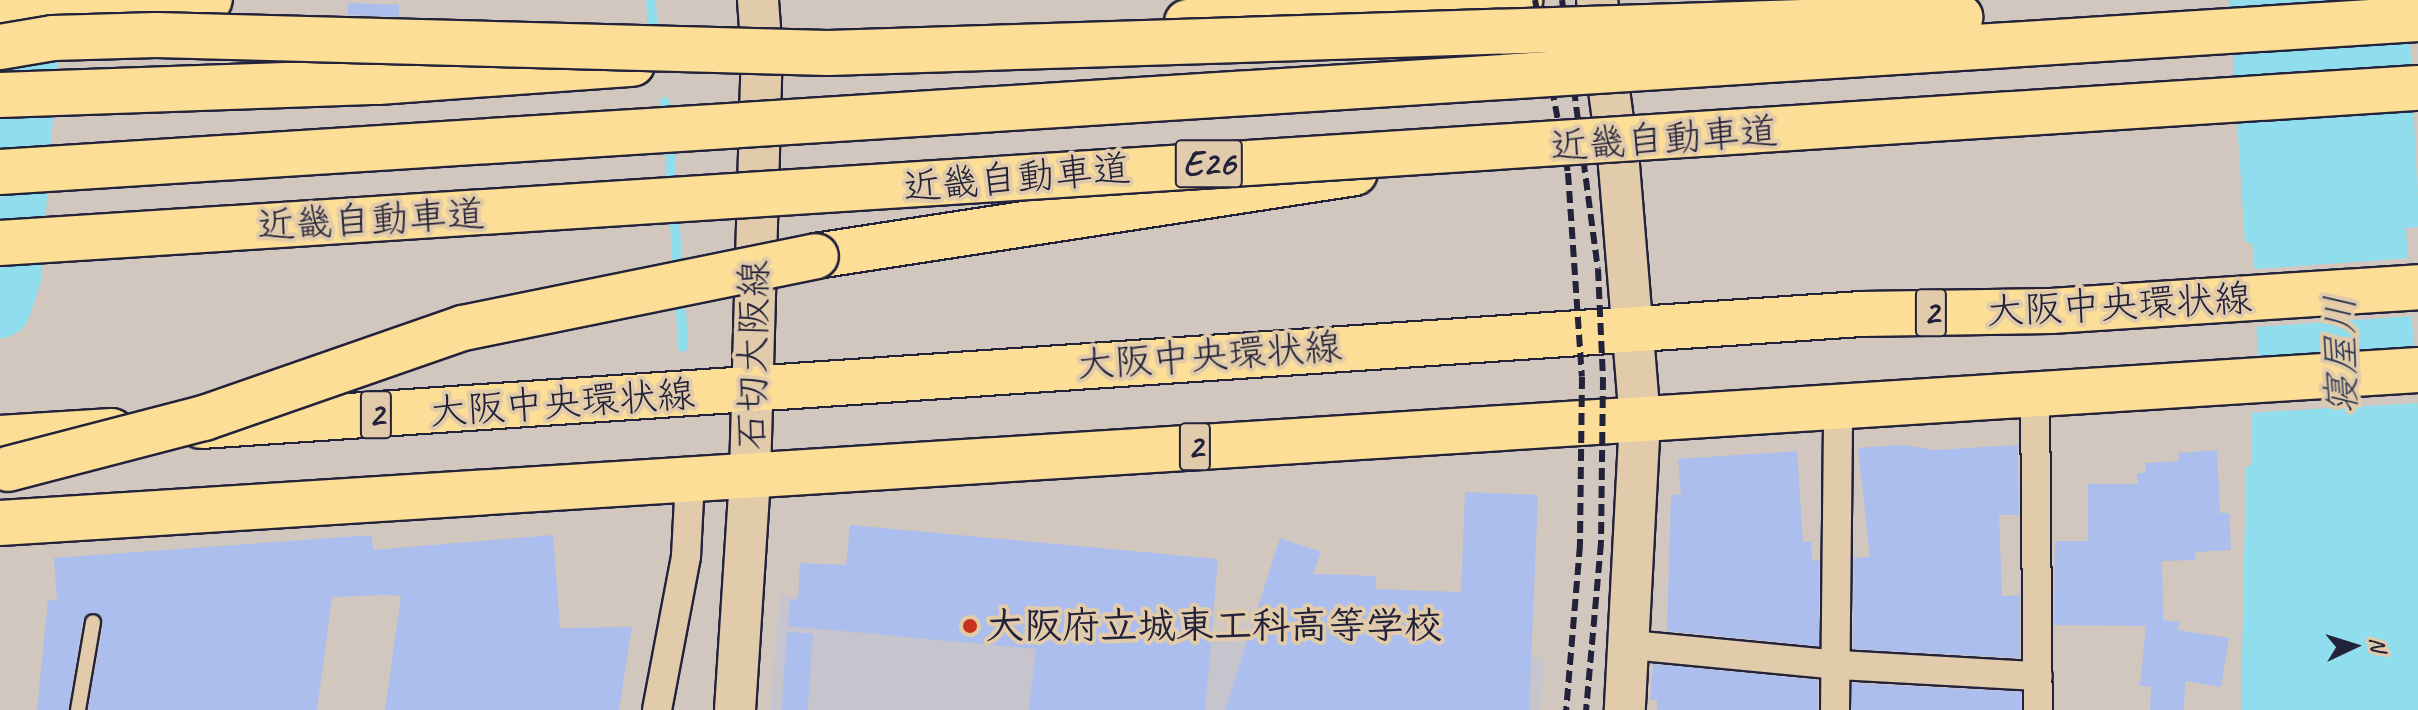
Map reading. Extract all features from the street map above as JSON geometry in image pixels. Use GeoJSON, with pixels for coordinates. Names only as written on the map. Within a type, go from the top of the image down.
{"type":"FeatureCollection","features":[{"type":"Feature","properties":{"kind":"main road"},"geometry":{"type":"LineString","coordinates":[[0,14],[210,0]]}},
{"type":"Feature","properties":{"kind":"main road"},"geometry":{"type":"LineString","coordinates":[[4,95],[378,82],[762,55],[843,43],[1520,0]]}},
{"type":"Feature","properties":{"kind":"main road"},"geometry":{"type":"LineString","coordinates":[[0,47],[86,36],[187,36],[828,53],[1881,19],[2418,10]]}},
{"type":"Feature","properties":{"kind":"main road","name":"近畿自動車道"},"geometry":{"type":"LineString","coordinates":[[0,172],[2418,19]]}},
{"type":"Feature","properties":{"kind":"main road","name":"近畿自動車道"},"geometry":{"type":"LineString","coordinates":[[0,243],[1512,149],[2418,88]]}},
{"type":"Feature","properties":{"kind":"main road"},"geometry":{"type":"LineString","coordinates":[[0,470],[154,434],[381,353],[548,307],[816,256],[1512,149]]}},
{"type":"Feature","properties":{"kind":"main road","name":"大阪中央環状線"},"geometry":{"type":"LineString","coordinates":[[0,438],[642,400],[751,388],[1634,329],[2418,287]]}},
{"type":"Feature","properties":{"kind":"main road","name":"2"},"geometry":{"type":"LineString","coordinates":[[0,523],[2418,370]]}},
{"type":"Feature","properties":{"kind":"street","name":"石切大阪線"},"geometry":{"type":"LineString","coordinates":[[735,710],[750,475],[762,55],[758,0]]}},
{"type":"Feature","properties":{"kind":"street"},"geometry":{"type":"LineString","coordinates":[[1597,0],[1634,329],[1640,419],[1631,645],[1625,710]]}},
{"type":"Feature","properties":{"kind":"street"},"geometry":{"type":"LineString","coordinates":[[2035,395],[2038,710]]}},
{"type":"Feature","properties":{"kind":"street"},"geometry":{"type":"LineString","coordinates":[[1835,710],[1839,665],[1838,406]]}},
{"type":"Feature","properties":{"kind":"street"},"geometry":{"type":"LineString","coordinates":[[657,710],[686,556],[690,479]]}},
{"type":"Feature","properties":{"kind":"street"},"geometry":{"type":"LineString","coordinates":[[1631,645],[1839,665],[2038,676]]}},
{"type":"Feature","properties":{"kind":"lane"},"geometry":{"type":"LineString","coordinates":[[78,710],[93,622]]}},
{"type":"Feature","properties":{"kind":"shaded area","name":"大阪府立城東工科高等学校"},"geometry":{"type":"Polygon","coordinates":[[[780,595],[1545,658],[1540,710],[770,710],[780,595]]]}},
{"type":"Feature","properties":{"kind":"water","name":"寝屋川"},"geometry":{"type":"Polygon","coordinates":[[[2229,0],[2408,0],[2418,200],[2418,227],[2406,228],[2418,410],[2418,710],[2241,710],[2246,466],[2252,466],[2251,409],[2259,409],[2255,274],[2252,243],[2245,242],[2229,0]]]}},
{"type":"Feature","properties":{"kind":"pier"},"geometry":{"type":"Polygon","coordinates":[[[2412,258],[2416,316],[2255,327],[2251,269],[2412,258]]]}},
{"type":"Feature","properties":{"kind":"pier"},"geometry":{"type":"Polygon","coordinates":[[[2418,350],[2418,403],[2247,413],[2255,405],[2254,361],[2418,350]]]}},
{"type":"Feature","properties":{"kind":"building"},"geometry":{"type":"Polygon","coordinates":[[[348,3],[399,5],[399,17],[348,15],[348,3]]]}},
{"type":"Feature","properties":{"kind":"building"},"geometry":{"type":"Polygon","coordinates":[[[1904,445],[1934,450],[2018,445],[2019,515],[1999,515],[2002,596],[2020,595],[2020,658],[1853,649],[1854,558],[1870,557],[1858,448],[1904,445]]]}},
{"type":"Feature","properties":{"kind":"building"},"geometry":{"type":"Polygon","coordinates":[[[2217,450],[2220,513],[2229,513],[2231,550],[2195,552],[2195,560],[2162,561],[2163,620],[2179,622],[2178,630],[2229,638],[2221,687],[2185,681],[2184,710],[2150,710],[2151,687],[2140,686],[2146,626],[2054,625],[2055,541],[2088,541],[2088,484],[2138,484],[2137,473],[2146,473],[2146,463],[2179,461],[2178,453],[2217,450]]]}},
{"type":"Feature","properties":{"kind":"building"},"geometry":{"type":"Polygon","coordinates":[[[1797,451],[1803,542],[1811,542],[1812,561],[1819,560],[1819,646],[1667,631],[1671,495],[1681,494],[1678,459],[1797,451]]]}},
{"type":"Feature","properties":{"kind":"building"},"geometry":{"type":"Polygon","coordinates":[[[1465,492],[1538,495],[1529,710],[1225,710],[1280,538],[1321,552],[1313,574],[1376,576],[1376,589],[1461,592],[1465,492]]]}},
{"type":"Feature","properties":{"kind":"building"},"geometry":{"type":"Polygon","coordinates":[[[850,525],[1218,559],[1205,710],[1029,710],[1036,649],[788,626],[790,600],[798,600],[800,563],[846,565],[850,525]]]}},
{"type":"Feature","properties":{"kind":"building"},"geometry":{"type":"Polygon","coordinates":[[[372,535],[373,550],[553,535],[560,628],[632,627],[619,710],[385,710],[401,596],[385,595],[332,597],[317,710],[88,710],[103,624],[94,612],[83,620],[68,710],[37,710],[48,600],[57,601],[54,558],[372,535]]]}},
{"type":"Feature","properties":{"kind":"building"},"geometry":{"type":"Polygon","coordinates":[[[787,632],[813,634],[808,710],[782,710],[787,632]]]}},
{"type":"Feature","properties":{"kind":"building"},"geometry":{"type":"Polygon","coordinates":[[[1653,664],[1818,680],[1818,710],[1657,710],[1657,700],[1650,700],[1653,664]]]}},
{"type":"Feature","properties":{"kind":"building"},"geometry":{"type":"Polygon","coordinates":[[[1852,683],[2021,692],[2021,710],[1852,710],[1852,683]]]}},
{"type":"Feature","properties":{"kind":"waterway"},"geometry":{"type":"LineString","coordinates":[[0,307],[10,277],[31,0]]}},
{"type":"Feature","properties":{"kind":"waterway"},"geometry":{"type":"LineString","coordinates":[[651,0],[652,22]]}},
{"type":"Feature","properties":{"kind":"waterway"},"geometry":{"type":"LineString","coordinates":[[665,102],[667,121]]}},
{"type":"Feature","properties":{"kind":"waterway"},"geometry":{"type":"LineString","coordinates":[[669,141],[672,189]]}},
{"type":"Feature","properties":{"kind":"waterway"},"geometry":{"type":"LineString","coordinates":[[674,209],[678,273]]}},
{"type":"Feature","properties":{"kind":"waterway"},"geometry":{"type":"LineString","coordinates":[[680,293],[683,347]]}},
{"type":"Feature","properties":{"kind":"railway"},"geometry":{"type":"LineString","coordinates":[[1535,0],[1568,173],[1582,377],[1580,545],[1566,710]]}},
{"type":"Feature","properties":{"kind":"railway"},"geometry":{"type":"LineString","coordinates":[[1562,0],[1598,269],[1603,378],[1601,543],[1586,710]]}},
{"type":"Feature","properties":{"kind":"place","name":"大阪府立城東工科高等学校"},"geometry":{"type":"Point","coordinates":[970,626]}}]}
